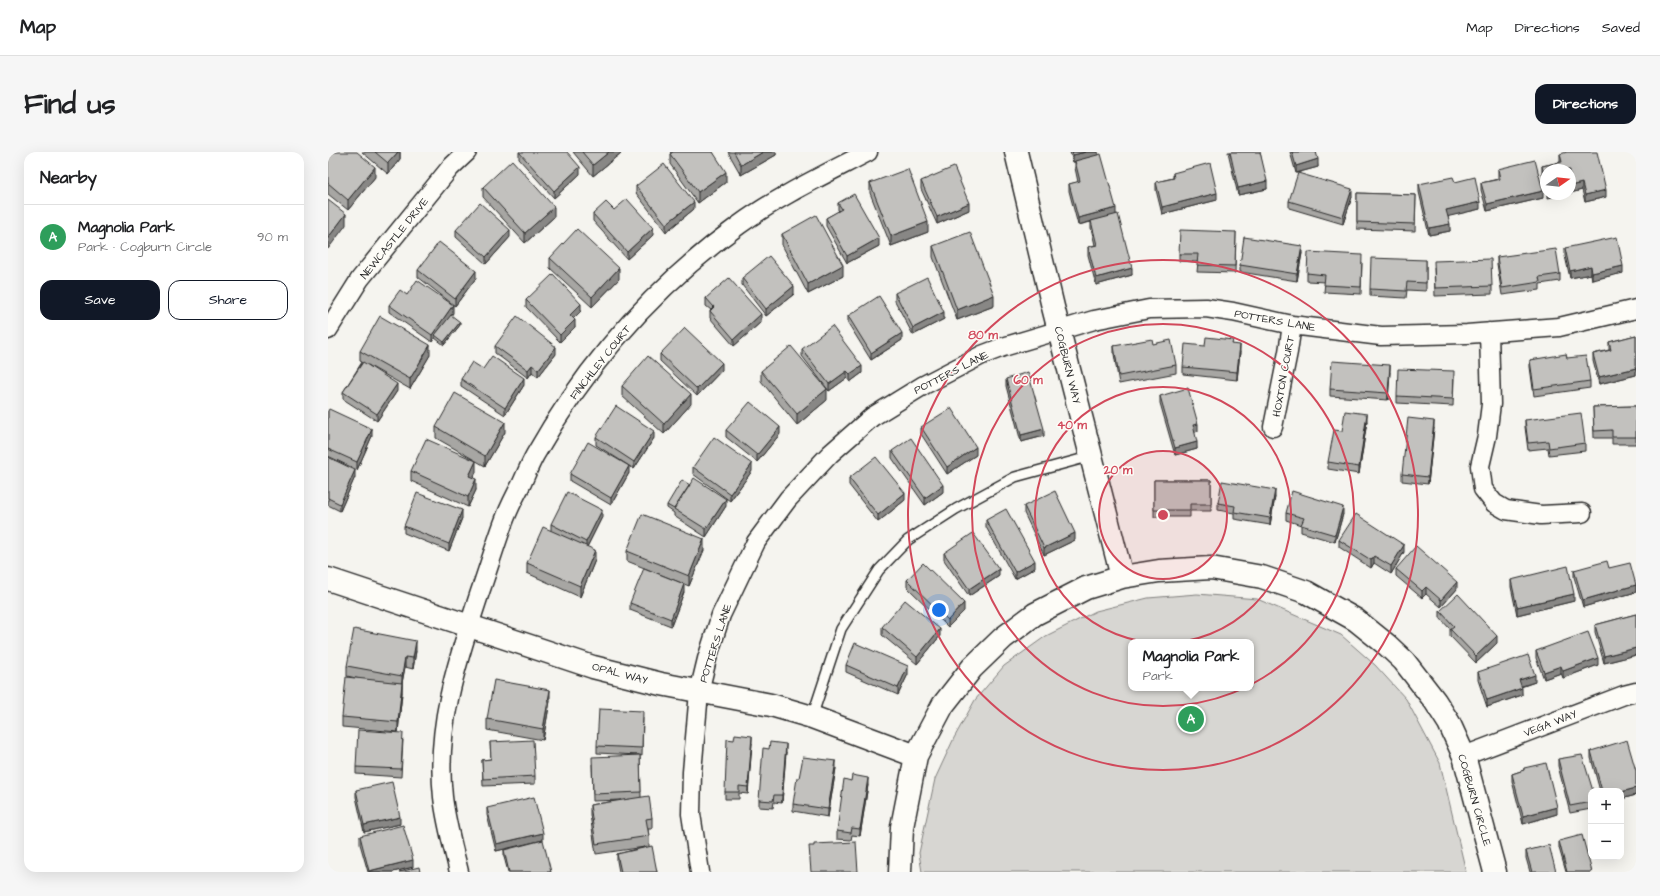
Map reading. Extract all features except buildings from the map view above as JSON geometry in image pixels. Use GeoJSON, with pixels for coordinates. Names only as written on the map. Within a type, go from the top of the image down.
{"type":"FeatureCollection","features":[{"type":"Feature","properties":{"kind":"street","name":"NEWCASTLE DRIVE"},"geometry":{"type":"LineString","coordinates":[[328,330],[360,279],[450,168],[468,152]]}},
{"type":"Feature","properties":{"kind":"street","name":"FINCHLEY COURT"},"geometry":{"type":"LineString","coordinates":[[459,872],[443,797],[443,736],[448,704],[454,675],[469,625],[504,522],[534,456],[574,394],[613,341],[671,281],[692,262],[740,224],[798,188],[868,152]]}},
{"type":"Feature","properties":{"kind":"street","name":"COGBURN WAY"},"geometry":{"type":"LineString","coordinates":[[1016,152],[1122,577]]}},
{"type":"Feature","properties":{"kind":"street","name":"POTTERS LANE"},"geometry":{"type":"LineString","coordinates":[[700,872],[691,814],[692,772],[700,692],[707,659],[721,615],[756,542],[788,499],[830,454],[872,417],[924,385],[982,355],[1003,347],[1060,330],[1149,309],[1206,308],[1292,324],[1381,336],[1489,332],[1560,327],[1636,309]]}},
{"type":"Feature","properties":{"kind":"street","name":"HOXTON COURT"},"geometry":{"type":"LineString","coordinates":[[1273,427],[1292,324]]}},
{"type":"Feature","properties":{"kind":"street"},"geometry":{"type":"LineString","coordinates":[[1489,332],[1491,404],[1487,436],[1480,466],[1483,489],[1494,503],[1506,510],[1541,515],[1582,513]]}},
{"type":"Feature","properties":{"kind":"street","name":"COGBURN CIRCLE"},"geometry":{"type":"LineString","coordinates":[[900,872],[902,827],[916,756],[943,705],[972,668],[1002,638],[1035,614],[1086,588],[1122,577],[1159,571],[1211,568],[1262,577],[1306,592],[1356,620],[1388,645],[1404,661],[1435,701],[1449,723],[1464,756],[1476,796],[1495,872]]}},
{"type":"Feature","properties":{"kind":"street","name":"OPAL WAY"},"geometry":{"type":"LineString","coordinates":[[328,579],[593,667],[633,678],[734,698],[812,717],[916,756]]}},
{"type":"Feature","properties":{"kind":"street","name":"VEGA WAY"},"geometry":{"type":"LineString","coordinates":[[1464,756],[1624,695],[1636,692]]}},
{"type":"Feature","properties":{"kind":"lane"},"geometry":{"type":"LineString","coordinates":[[812,717],[842,629],[879,570],[908,540],[956,509],[1015,477],[1092,456]]}},
{"type":"Feature","properties":{"kind":"shaded area"},"geometry":{"type":"Polygon","coordinates":[[[1197,594],[1257,599],[1341,635],[1375,665],[1406,699],[1440,763],[1466,872],[922,872],[919,853],[935,779],[954,738],[975,700],[1004,666],[1046,636],[1096,611],[1148,598],[1197,594]]]}},
{"type":"Feature","properties":{"kind":"place","name":"Magnolia Park"},"geometry":{"type":"Point","coordinates":[1191,719]}}]}
